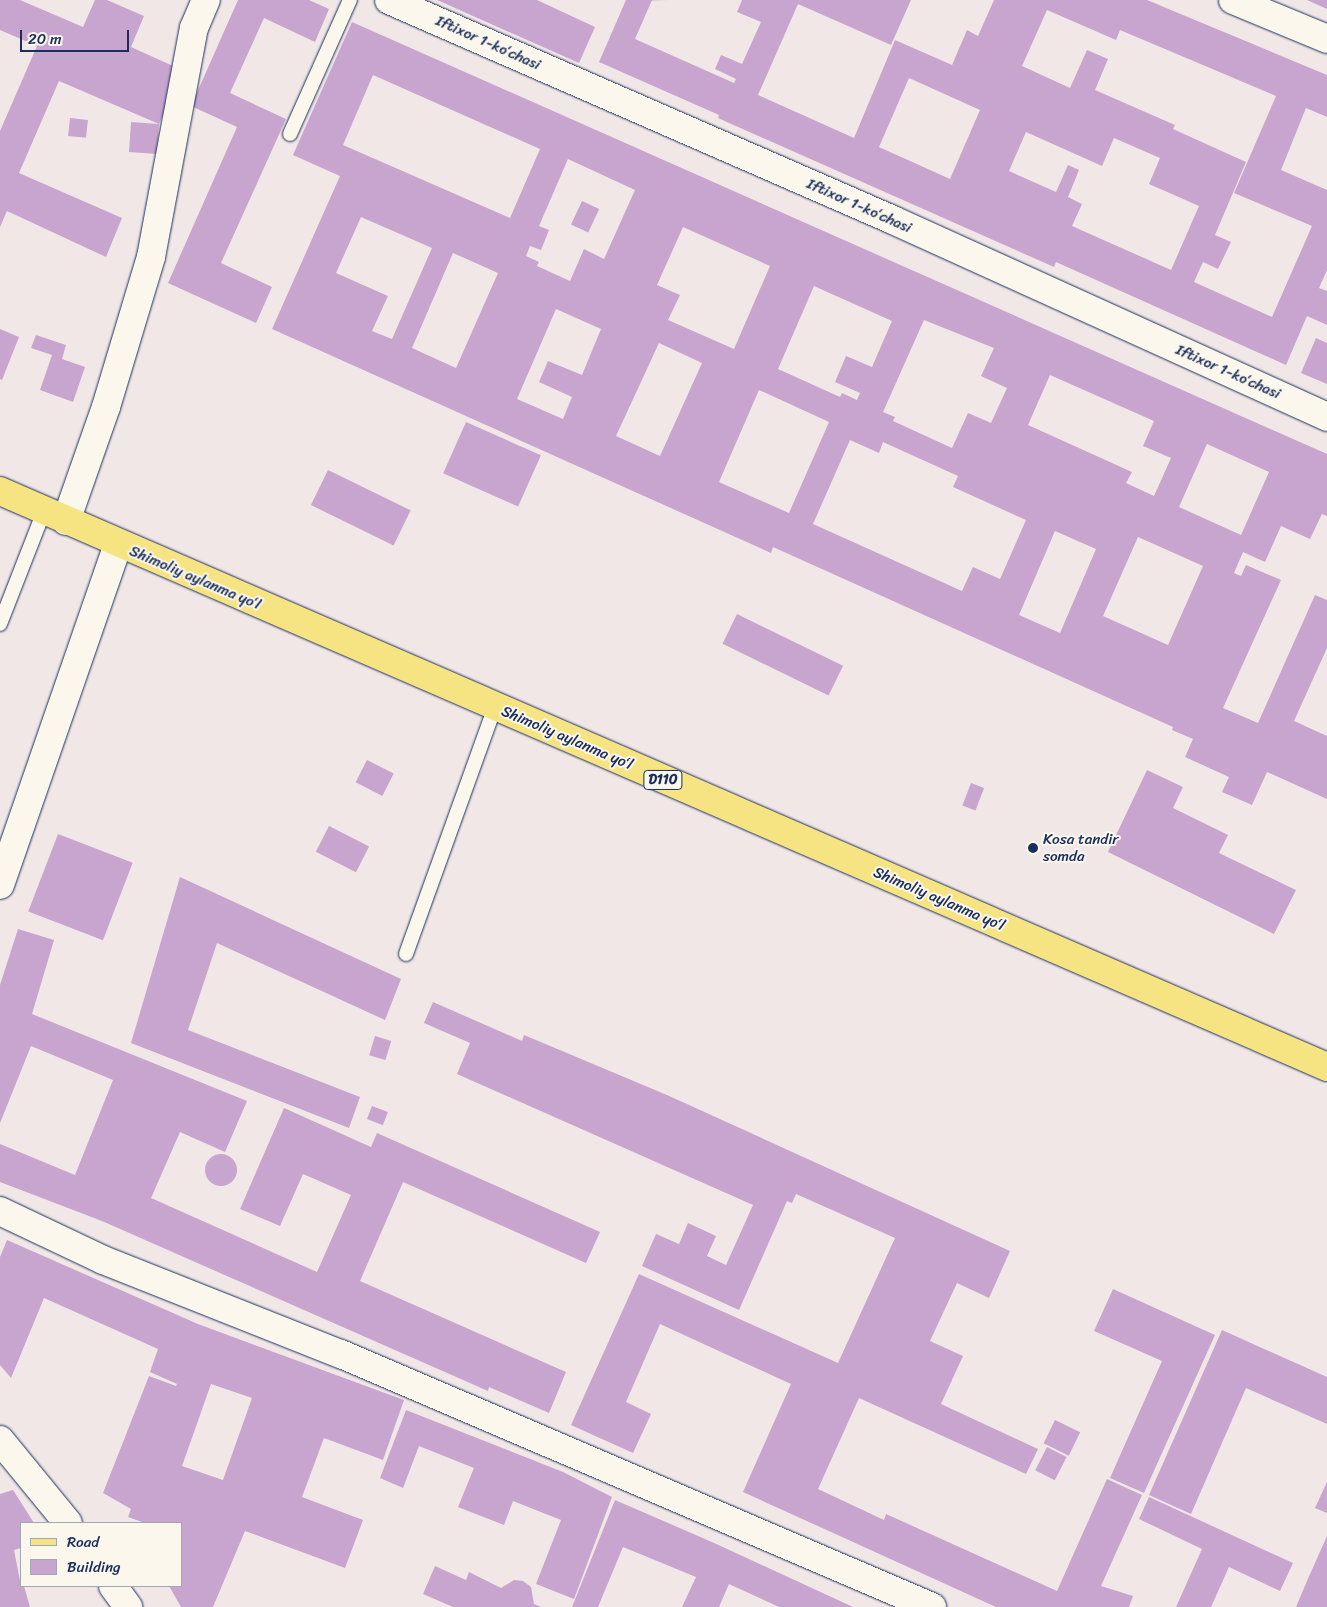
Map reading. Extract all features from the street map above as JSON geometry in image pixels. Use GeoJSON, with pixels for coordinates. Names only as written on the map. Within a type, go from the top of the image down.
{"type":"FeatureCollection","features":[{"type":"Feature","properties":{"kind":"main road","name":"Shimoliy aylanma yoʻl"},"geometry":{"type":"LineString","coordinates":[[0,491],[118,545],[1327,1066]]}},
{"type":"Feature","properties":{"kind":"street"},"geometry":{"type":"LineString","coordinates":[[55,516],[106,407],[151,258],[194,28],[206,0]]}},
{"type":"Feature","properties":{"kind":"street","name":"Iftixor 1-koʻchasi"},"geometry":{"type":"LineString","coordinates":[[389,0],[893,220],[1327,417]]}},
{"type":"Feature","properties":{"kind":"street"},"geometry":{"type":"LineString","coordinates":[[1233,0],[1327,39]]}},
{"type":"Feature","properties":{"kind":"street"},"geometry":{"type":"LineString","coordinates":[[0,885],[118,545]]}},
{"type":"Feature","properties":{"kind":"street"},"geometry":{"type":"LineString","coordinates":[[0,1211],[95,1256],[341,1354],[932,1607]]}},
{"type":"Feature","properties":{"kind":"street"},"geometry":{"type":"LineString","coordinates":[[0,1440],[67,1522]]}},
{"type":"Feature","properties":{"kind":"street"},"geometry":{"type":"LineString","coordinates":[[114,1587],[128,1607]]}},
{"type":"Feature","properties":{"kind":"lane"},"geometry":{"type":"LineString","coordinates":[[290,134],[350,0]]}},
{"type":"Feature","properties":{"kind":"lane"},"geometry":{"type":"LineString","coordinates":[[0,624],[55,516]]}},
{"type":"Feature","properties":{"kind":"lane"},"geometry":{"type":"LineString","coordinates":[[406,954],[495,707]]}},
{"type":"Feature","properties":{"kind":"building"},"geometry":{"type":"Polygon","coordinates":[[[0,0],[20,0],[83,27],[95,0],[107,0],[144,16],[131,47],[173,66],[172,94],[159,124],[59,81],[19,173],[122,218],[106,257],[7,211],[0,227],[0,131],[37,46],[0,30],[0,0]]]}},
{"type":"Feature","properties":{"kind":"building"},"geometry":{"type":"Polygon","coordinates":[[[238,0],[309,0],[329,9],[315,42],[264,18],[230,93],[286,119],[221,263],[272,287],[256,323],[168,283],[237,127],[191,106],[238,0]]]}},
{"type":"Feature","properties":{"kind":"building"},"geometry":{"type":"Polygon","coordinates":[[[437,0],[537,0],[595,27],[579,63],[437,0]]]}},
{"type":"Feature","properties":{"kind":"building"},"geometry":{"type":"Polygon","coordinates":[[[626,0],[652,0],[635,39],[734,83],[736,79],[715,69],[721,55],[742,64],[761,22],[737,12],[742,0],[911,0],[891,45],[798,4],[758,95],[854,138],[895,40],[952,65],[967,30],[978,36],[994,0],[1147,0],[1327,75],[1327,117],[1306,108],[1281,170],[1327,190],[1327,270],[1319,288],[1327,291],[1327,325],[1307,316],[1286,365],[1056,262],[1054,267],[718,118],[719,115],[599,62],[626,0]],[[1047,10],[1022,66],[1070,88],[1087,50],[1108,59],[1095,90],[1175,125],[1173,129],[1246,162],[1215,235],[1231,242],[1218,269],[1203,262],[1194,282],[1272,317],[1312,226],[1234,193],[1276,96],[1120,30],[1116,40],[1047,10]],[[909,78],[879,147],[950,179],[980,110],[909,78]],[[1026,132],[1009,171],[1056,192],[1068,165],[1079,170],[1068,197],[1082,204],[1072,226],[1171,270],[1199,206],[1149,184],[1160,158],[1114,138],[1102,166],[1026,132]]]}},
{"type":"Feature","properties":{"kind":"building"},"geometry":{"type":"Polygon","coordinates":[[[1307,0],[1327,0],[1327,9],[1307,0]]]}},
{"type":"Feature","properties":{"kind":"building"},"geometry":{"type":"Polygon","coordinates":[[[352,22],[1327,454],[1327,516],[1322,514],[1310,539],[1281,526],[1265,562],[1243,552],[1234,573],[1241,576],[1246,565],[1281,580],[1223,708],[1258,723],[1315,595],[1327,600],[1327,648],[1294,721],[1327,736],[1327,799],[1267,772],[1252,805],[1222,792],[1229,777],[1185,757],[1193,739],[1172,730],[1173,727],[773,547],[771,553],[272,329],[340,176],[293,155],[352,22]],[[373,75],[343,145],[510,218],[540,149],[373,75]],[[568,159],[539,226],[549,230],[541,250],[530,246],[526,256],[539,262],[537,266],[570,281],[584,249],[604,259],[635,190],[568,159]],[[361,217],[336,273],[388,296],[372,331],[392,339],[432,248],[361,217]],[[683,227],[657,285],[680,295],[668,320],[734,349],[770,266],[683,227]],[[453,253],[412,348],[456,368],[498,273],[453,253]],[[814,286],[778,369],[840,397],[842,393],[857,400],[860,393],[835,382],[846,356],[872,367],[892,321],[814,286]],[[556,309],[517,399],[563,419],[572,397],[539,382],[548,361],[582,375],[601,329],[556,309]],[[924,320],[883,412],[895,417],[893,421],[952,448],[968,413],[991,423],[1007,388],[981,376],[994,348],[924,320]],[[659,343],[616,436],[660,456],[702,363],[659,343]],[[1050,375],[1028,425],[1132,472],[1126,483],[1154,496],[1171,458],[1143,446],[1154,421],[1050,375]],[[759,390],[719,482],[789,513],[829,422],[759,390]],[[850,440],[813,524],[962,591],[973,567],[1000,579],[1026,520],[953,487],[958,476],[883,442],[879,453],[850,440]],[[1207,444],[1179,507],[1241,535],[1269,472],[1207,444]],[[1055,531],[1019,615],[1060,633],[1096,549],[1055,531]],[[1138,537],[1103,616],[1168,645],[1203,566],[1138,537]]]}},
{"type":"Feature","properties":{"kind":"building"},"geometry":{"type":"Polygon","coordinates":[[[70,118],[88,120],[86,138],[68,136],[70,118]]]}},
{"type":"Feature","properties":{"kind":"building"},"geometry":{"type":"Polygon","coordinates":[[[131,122],[159,124],[157,154],[129,152],[131,122]]]}},
{"type":"Feature","properties":{"kind":"building"},"geometry":{"type":"Polygon","coordinates":[[[582,201],[599,209],[588,233],[571,225],[582,201]]]}},
{"type":"Feature","properties":{"kind":"building"},"geometry":{"type":"Polygon","coordinates":[[[0,329],[19,337],[2,380],[0,379],[0,329]]]}},
{"type":"Feature","properties":{"kind":"building"},"geometry":{"type":"Polygon","coordinates":[[[36,335],[66,345],[62,359],[85,367],[73,402],[40,390],[52,355],[31,348],[36,335]]]}},
{"type":"Feature","properties":{"kind":"building"},"geometry":{"type":"Polygon","coordinates":[[[1316,338],[1327,343],[1327,384],[1301,373],[1316,338]]]}},
{"type":"Feature","properties":{"kind":"building"},"geometry":{"type":"Polygon","coordinates":[[[466,422],[541,455],[518,507],[443,473],[466,422]]]}},
{"type":"Feature","properties":{"kind":"building"},"geometry":{"type":"Polygon","coordinates":[[[328,470],[411,510],[394,545],[311,505],[328,470]]]}},
{"type":"Feature","properties":{"kind":"building"},"geometry":{"type":"Polygon","coordinates":[[[737,614],[843,666],[829,695],[723,644],[737,614]]]}},
{"type":"Feature","properties":{"kind":"building"},"geometry":{"type":"Polygon","coordinates":[[[367,760],[394,774],[382,796],[356,782],[367,760]]]}},
{"type":"Feature","properties":{"kind":"building"},"geometry":{"type":"Polygon","coordinates":[[[1147,770],[1183,787],[1173,808],[1228,835],[1219,853],[1296,890],[1274,934],[1108,852],[1147,770]]]}},
{"type":"Feature","properties":{"kind":"building"},"geometry":{"type":"Polygon","coordinates":[[[971,783],[984,788],[975,810],[962,805],[971,783]]]}},
{"type":"Feature","properties":{"kind":"building"},"geometry":{"type":"Polygon","coordinates":[[[329,826],[369,846],[356,872],[316,852],[329,826]]]}},
{"type":"Feature","properties":{"kind":"building"},"geometry":{"type":"Polygon","coordinates":[[[58,834],[133,863],[103,940],[28,911],[58,834]]]}},
{"type":"Feature","properties":{"kind":"building"},"geometry":{"type":"Polygon","coordinates":[[[180,877],[401,979],[385,1020],[217,943],[188,1030],[360,1097],[349,1128],[131,1043],[180,877]]]}},
{"type":"Feature","properties":{"kind":"building"},"geometry":{"type":"Polygon","coordinates":[[[18,929],[54,940],[32,1014],[247,1101],[225,1152],[180,1132],[151,1198],[317,1272],[351,1195],[303,1174],[280,1226],[240,1209],[284,1108],[371,1147],[377,1133],[600,1232],[586,1263],[403,1182],[360,1281],[566,1372],[549,1413],[489,1387],[488,1391],[102,1221],[0,1182],[0,1144],[75,1175],[113,1080],[31,1046],[0,1123],[0,985],[18,929]]]}},
{"type":"Feature","properties":{"kind":"building"},"geometry":{"type":"Polygon","coordinates":[[[433,1002],[522,1041],[524,1035],[667,1095],[1010,1251],[989,1298],[957,1283],[930,1341],[963,1356],[941,1404],[1038,1449],[1026,1474],[859,1398],[818,1489],[884,1520],[886,1514],[1057,1591],[1107,1479],[1142,1495],[1101,1586],[1133,1596],[1129,1607],[996,1607],[743,1492],[791,1384],[660,1324],[626,1402],[651,1414],[633,1453],[571,1425],[639,1274],[838,1363],[895,1238],[796,1194],[792,1203],[787,1201],[739,1310],[642,1266],[656,1234],[679,1244],[688,1223],[716,1236],[707,1256],[726,1265],[753,1205],[457,1074],[470,1043],[424,1023],[433,1002]]]}},
{"type":"Feature","properties":{"kind":"building"},"geometry":{"type":"Polygon","coordinates":[[[375,1036],[391,1041],[385,1060],[369,1055],[375,1036]]]}},
{"type":"Feature","properties":{"kind":"building"},"geometry":{"type":"Polygon","coordinates":[[[372,1106],[388,1112],[383,1125],[367,1119],[372,1106]]]}},
{"type":"Feature","properties":{"kind":"building"},"geometry":{"type":"Polygon","coordinates":[[[221,1154],[227,1155],[232,1159],[236,1164],[236,1176],[232,1181],[227,1185],[221,1186],[215,1185],[210,1181],[206,1176],[205,1170],[206,1164],[210,1159],[215,1155],[221,1154]]]}},
{"type":"Feature","properties":{"kind":"building"},"geometry":{"type":"Polygon","coordinates":[[[7,1240],[198,1324],[404,1400],[383,1460],[324,1438],[302,1497],[363,1520],[345,1568],[245,1531],[213,1607],[181,1607],[170,1587],[182,1587],[182,1522],[142,1522],[128,1517],[131,1509],[103,1493],[149,1376],[176,1386],[177,1384],[150,1372],[158,1349],[44,1298],[11,1378],[0,1365],[0,1257],[7,1240]],[[211,1384],[182,1466],[223,1480],[252,1398],[211,1384]]]}},
{"type":"Feature","properties":{"kind":"building"},"geometry":{"type":"Polygon","coordinates":[[[1113,1289],[1215,1335],[1144,1493],[1110,1478],[1162,1361],[1094,1331],[1113,1289]]]}},
{"type":"Feature","properties":{"kind":"building"},"geometry":{"type":"Polygon","coordinates":[[[1222,1330],[1327,1377],[1327,1424],[1246,1388],[1191,1514],[1149,1495],[1222,1330]]]}},
{"type":"Feature","properties":{"kind":"building"},"geometry":{"type":"Polygon","coordinates":[[[406,1410],[563,1472],[612,1497],[574,1599],[536,1584],[561,1520],[513,1501],[504,1525],[458,1507],[474,1468],[419,1446],[403,1488],[380,1478],[406,1410]]]}},
{"type":"Feature","properties":{"kind":"building"},"geometry":{"type":"Polygon","coordinates":[[[1055,1420],[1080,1432],[1069,1456],[1044,1443],[1055,1420]]]}},
{"type":"Feature","properties":{"kind":"building"},"geometry":{"type":"Polygon","coordinates":[[[1047,1447],[1067,1457],[1055,1480],[1035,1470],[1047,1447]]]}},
{"type":"Feature","properties":{"kind":"building"},"geometry":{"type":"Polygon","coordinates":[[[1327,1482],[1327,1513],[1315,1508],[1327,1482]]]}},
{"type":"Feature","properties":{"kind":"building"},"geometry":{"type":"Polygon","coordinates":[[[13,1490],[33,1522],[20,1522],[20,1548],[14,1550],[20,1587],[24,1587],[30,1607],[0,1607],[0,1494],[13,1490]]]}},
{"type":"Feature","properties":{"kind":"building"},"geometry":{"type":"Polygon","coordinates":[[[1149,1497],[1293,1563],[1280,1591],[1229,1567],[1211,1607],[1176,1607],[1202,1549],[1139,1519],[1149,1497]]]}},
{"type":"Feature","properties":{"kind":"building"},"geometry":{"type":"Polygon","coordinates":[[[615,1500],[853,1607],[779,1607],[729,1584],[719,1607],[682,1607],[696,1577],[623,1547],[598,1607],[572,1607],[615,1500]]]}},
{"type":"Feature","properties":{"kind":"building"},"geometry":{"type":"Polygon","coordinates":[[[1327,1536],[1327,1607],[1296,1607],[1307,1581],[1327,1536]]]}},
{"type":"Feature","properties":{"kind":"building"},"geometry":{"type":"Polygon","coordinates":[[[435,1566],[466,1580],[469,1572],[501,1588],[514,1580],[523,1581],[531,1587],[534,1604],[541,1607],[453,1607],[423,1594],[435,1566]]]}},
{"type":"Feature","properties":{"kind":"place","name":"Kosa tandir somda"},"geometry":{"type":"Point","coordinates":[1033,848]}}]}
